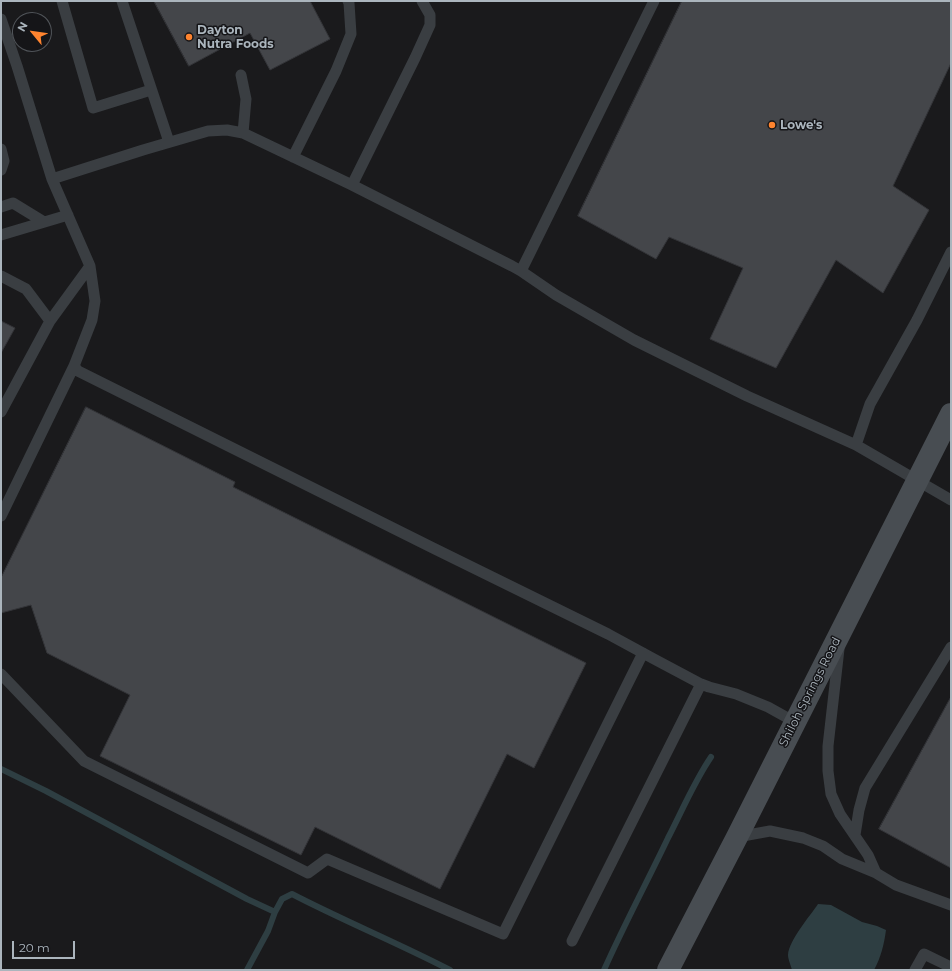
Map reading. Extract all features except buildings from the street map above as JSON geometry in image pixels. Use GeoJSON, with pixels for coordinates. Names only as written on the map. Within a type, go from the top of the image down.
{"type":"FeatureCollection","features":[{"type":"Feature","properties":{"kind":"street","name":"Shiloh Springs Road"},"geometry":{"type":"LineString","coordinates":[[668,970],[951,414]]}},
{"type":"Feature","properties":{"kind":"lane"},"geometry":{"type":"LineString","coordinates":[[62,1],[93,108],[151,90]]}},
{"type":"Feature","properties":{"kind":"lane"},"geometry":{"type":"LineString","coordinates":[[122,1],[169,142]]}},
{"type":"Feature","properties":{"kind":"lane"},"geometry":{"type":"LineString","coordinates":[[293,157],[336,71],[350,34],[348,1]]}},
{"type":"Feature","properties":{"kind":"lane"},"geometry":{"type":"LineString","coordinates":[[352,185],[430,25],[430,15],[422,1]]}},
{"type":"Feature","properties":{"kind":"lane"},"geometry":{"type":"LineString","coordinates":[[521,271],[654,1]]}},
{"type":"Feature","properties":{"kind":"lane"},"geometry":{"type":"LineString","coordinates":[[1,19],[52,179],[90,266],[95,301],[92,320],[74,366],[1,516]]}},
{"type":"Feature","properties":{"kind":"lane"},"geometry":{"type":"LineString","coordinates":[[241,76],[246,99],[243,133]]}},
{"type":"Feature","properties":{"kind":"lane"},"geometry":{"type":"LineString","coordinates":[[52,179],[208,131],[226,130],[243,133],[352,185],[521,271],[556,295],[634,340],[747,396],[856,445],[951,500]]}},
{"type":"Feature","properties":{"kind":"lane"},"geometry":{"type":"LineString","coordinates":[[1,149],[4,161],[1,170]]}},
{"type":"Feature","properties":{"kind":"lane"},"geometry":{"type":"LineString","coordinates":[[1,207],[13,204],[44,222]]}},
{"type":"Feature","properties":{"kind":"lane"},"geometry":{"type":"LineString","coordinates":[[1,235],[68,215]]}},
{"type":"Feature","properties":{"kind":"lane"},"geometry":{"type":"LineString","coordinates":[[856,445],[870,404],[917,320],[951,252]]}},
{"type":"Feature","properties":{"kind":"lane"},"geometry":{"type":"LineString","coordinates":[[1,412],[50,321],[90,266]]}},
{"type":"Feature","properties":{"kind":"lane"},"geometry":{"type":"LineString","coordinates":[[1,276],[26,289],[50,321]]}},
{"type":"Feature","properties":{"kind":"lane"},"geometry":{"type":"LineString","coordinates":[[74,366],[78,371],[608,634],[701,684],[736,694],[768,707],[795,722]]}},
{"type":"Feature","properties":{"kind":"lane"},"geometry":{"type":"LineString","coordinates":[[842,630],[828,746],[828,771],[831,794],[840,814],[868,855],[876,873]]}},
{"type":"Feature","properties":{"kind":"lane"},"geometry":{"type":"LineString","coordinates":[[855,835],[859,810],[865,788],[951,648]]}},
{"type":"Feature","properties":{"kind":"lane"},"geometry":{"type":"LineString","coordinates":[[1,674],[84,761],[308,873],[326,859],[503,934],[643,653]]}},
{"type":"Feature","properties":{"kind":"lane"},"geometry":{"type":"LineString","coordinates":[[572,941],[701,684]]}},
{"type":"Feature","properties":{"kind":"lane"},"geometry":{"type":"LineString","coordinates":[[737,837],[770,831],[803,838],[823,846],[842,859],[876,873],[896,885],[951,905]]}},
{"type":"Feature","properties":{"kind":"lane"},"geometry":{"type":"LineString","coordinates":[[915,970],[924,954],[951,967]]}},
{"type":"Feature","properties":{"kind":"shaded area"},"geometry":{"type":"Polygon","coordinates":[[[818,904],[831,905],[862,922],[886,930],[882,951],[874,970],[792,970],[788,957],[789,949],[805,921],[818,904]]]}},
{"type":"Feature","properties":{"kind":"waterway"},"geometry":{"type":"LineString","coordinates":[[604,970],[688,797],[711,757]]}},
{"type":"Feature","properties":{"kind":"waterway"},"geometry":{"type":"LineString","coordinates":[[1,769],[46,791],[247,899],[275,912],[282,899],[292,894],[450,970]]}},
{"type":"Feature","properties":{"kind":"waterway"},"geometry":{"type":"LineString","coordinates":[[247,970],[268,931],[275,912]]}},
{"type":"Feature","properties":{"kind":"place","name":"Dayton Nutra Foods"},"geometry":{"type":"Point","coordinates":[189,37]}},
{"type":"Feature","properties":{"kind":"place","name":"Lowe's"},"geometry":{"type":"Point","coordinates":[772,125]}}]}
